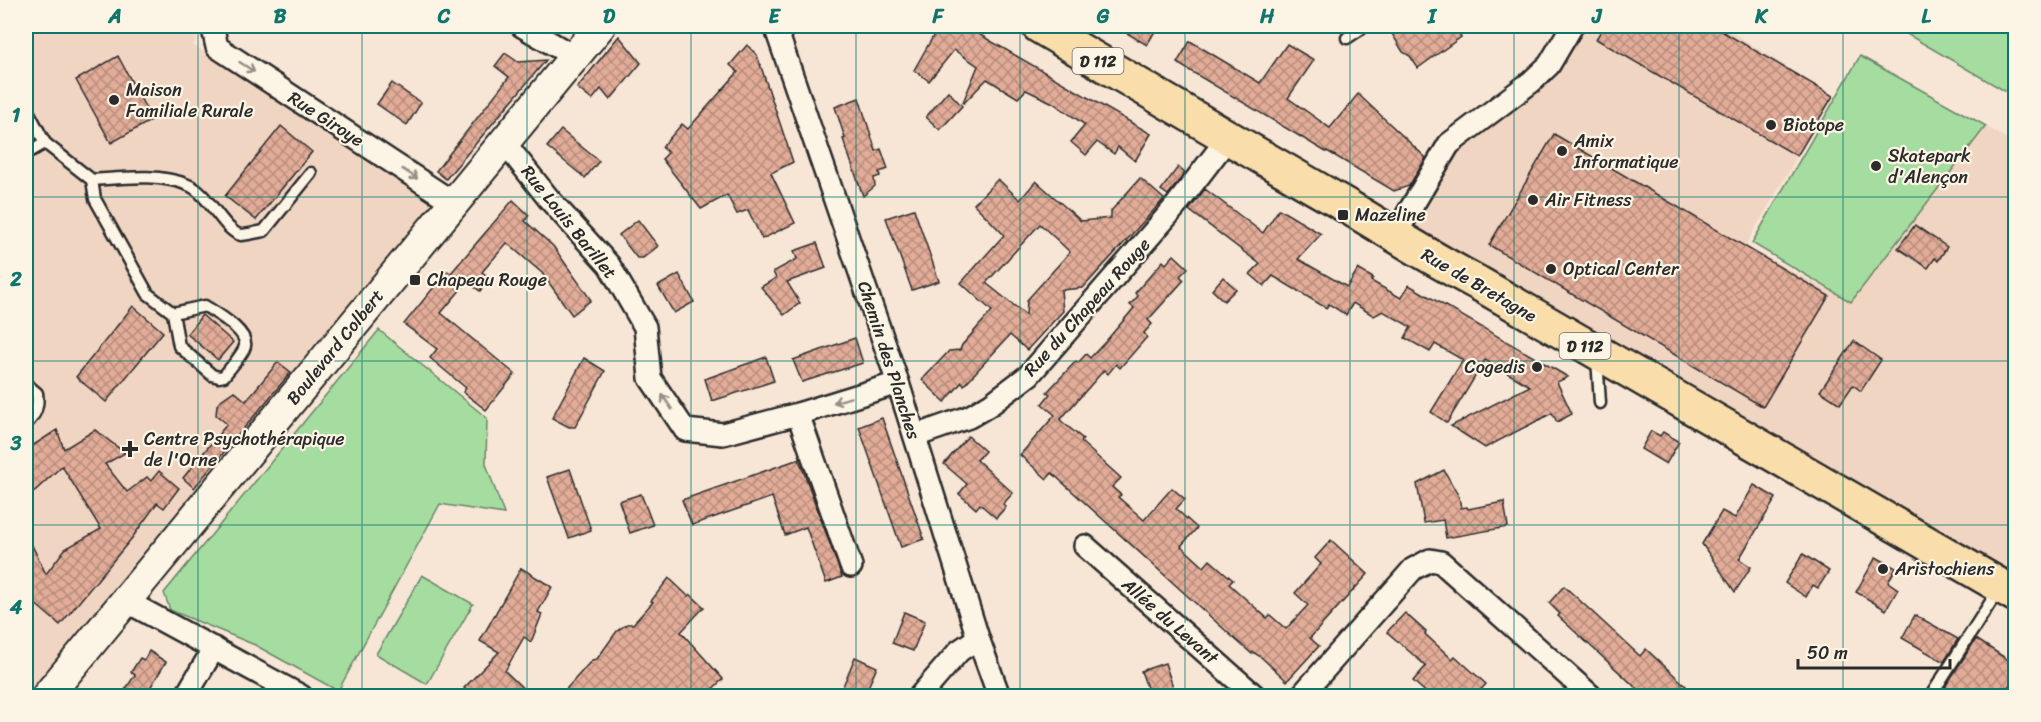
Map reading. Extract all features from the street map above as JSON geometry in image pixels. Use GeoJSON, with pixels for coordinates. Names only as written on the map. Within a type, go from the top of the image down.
{"type":"FeatureCollection","features":[{"type":"Feature","properties":{"kind":"main road","name":"Boulevard Colbert"},"geometry":{"type":"LineString","coordinates":[[47,696],[600,26]]}},
{"type":"Feature","properties":{"kind":"main road","name":"Rue de Bretagne"},"geometry":{"type":"LineString","coordinates":[[1039,26],[1395,235],[1430,258],[1478,283],[2008,590]]}},
{"type":"Feature","properties":{"kind":"street","name":"Rue Giroye"},"geometry":{"type":"LineString","coordinates":[[215,26],[213,29],[217,47],[454,203]]}},
{"type":"Feature","properties":{"kind":"street"},"geometry":{"type":"LineString","coordinates":[[522,26],[573,56]]}},
{"type":"Feature","properties":{"kind":"street","name":"Chemin des Planches"},"geometry":{"type":"LineString","coordinates":[[775,26],[898,383],[978,638],[999,696]]}},
{"type":"Feature","properties":{"kind":"street"},"geometry":{"type":"LineString","coordinates":[[1395,235],[1449,144],[1531,82],[1549,65],[1572,26]]}},
{"type":"Feature","properties":{"kind":"street","name":"Rue du Chapeau Rouge"},"geometry":{"type":"LineString","coordinates":[[915,436],[969,417],[992,404],[1029,375],[1175,207],[1228,138]]}},
{"type":"Feature","properties":{"kind":"street","name":"Rue Louis Barillet"},"geometry":{"type":"LineString","coordinates":[[504,142],[549,199],[609,265],[645,327],[650,378],[685,430],[723,434],[898,383]]}},
{"type":"Feature","properties":{"kind":"street"},"geometry":{"type":"LineString","coordinates":[[798,414],[851,566]]}},
{"type":"Feature","properties":{"kind":"street","name":"Allée du Levant"},"geometry":{"type":"LineString","coordinates":[[1084,546],[1255,696]]}},
{"type":"Feature","properties":{"kind":"street"},"geometry":{"type":"LineString","coordinates":[[1301,696],[1413,569],[1430,560],[1441,562],[1591,696]]}},
{"type":"Feature","properties":{"kind":"street"},"geometry":{"type":"LineString","coordinates":[[126,601],[301,696]]}},
{"type":"Feature","properties":{"kind":"street"},"geometry":{"type":"LineString","coordinates":[[920,696],[959,651],[978,638]]}},
{"type":"Feature","properties":{"kind":"street"},"geometry":{"type":"LineString","coordinates":[[186,696],[214,648]]}},
{"type":"Feature","properties":{"kind":"lane"},"geometry":{"type":"LineString","coordinates":[[1347,38],[1365,26]]}},
{"type":"Feature","properties":{"kind":"lane"},"geometry":{"type":"LineString","coordinates":[[26,108],[45,143],[92,180],[152,177],[191,186],[214,208],[231,232],[242,235],[264,231],[311,173]]}},
{"type":"Feature","properties":{"kind":"lane"},"geometry":{"type":"LineString","coordinates":[[26,154],[45,143]]}},
{"type":"Feature","properties":{"kind":"lane"},"geometry":{"type":"LineString","coordinates":[[92,180],[94,199],[148,294],[173,313],[179,346],[212,375],[224,376],[245,347],[245,339],[239,330],[205,306],[173,313]]}},
{"type":"Feature","properties":{"kind":"lane"},"geometry":{"type":"LineString","coordinates":[[1597,353],[1600,403]]}},
{"type":"Feature","properties":{"kind":"lane"},"geometry":{"type":"LineString","coordinates":[[26,384],[37,393],[39,402],[35,414],[26,424]]}},
{"type":"Feature","properties":{"kind":"lane"},"geometry":{"type":"LineString","coordinates":[[1936,696],[1932,694],[2008,590]]}},
{"type":"Feature","properties":{"kind":"shaded area","name":"Centre Psychothérapique de l'Orne"},"geometry":{"type":"Polygon","coordinates":[[[26,26],[204,26],[193,45],[440,202],[28,696],[26,696],[26,26]]]}},
{"type":"Feature","properties":{"kind":"shaded area"},"geometry":{"type":"Polygon","coordinates":[[[1572,26],[1722,26],[1833,96],[1745,246],[1851,302],[1986,126],[2015,144],[2015,594],[1395,235],[1449,144],[1549,65],[1572,26]]]}},
{"type":"Feature","properties":{"kind":"green space"},"geometry":{"type":"Polygon","coordinates":[[[1893,26],[2015,26],[2015,97],[1893,26]]]}},
{"type":"Feature","properties":{"kind":"green space","name":"Skatepark d'Alençon"},"geometry":{"type":"Polygon","coordinates":[[[1860,56],[1986,126],[1851,302],[1752,243],[1860,56]]]}},
{"type":"Feature","properties":{"kind":"green space"},"geometry":{"type":"Polygon","coordinates":[[[379,330],[487,418],[486,464],[504,514],[440,504],[338,691],[255,645],[170,610],[164,593],[379,330]]]}},
{"type":"Feature","properties":{"kind":"green space"},"geometry":{"type":"Polygon","coordinates":[[[422,575],[473,604],[427,684],[376,654],[422,575]]]}},
{"type":"Feature","properties":{"kind":"building"},"geometry":{"type":"Polygon","coordinates":[[[939,26],[965,26],[1151,134],[1135,161],[1118,147],[1114,154],[1097,142],[1086,155],[1071,142],[1085,125],[1053,103],[1026,90],[1018,98],[987,79],[964,103],[978,66],[954,50],[929,81],[914,70],[939,26]]]}},
{"type":"Feature","properties":{"kind":"building"},"geometry":{"type":"Polygon","coordinates":[[[1115,26],[1158,26],[1147,45],[1115,26]]]}},
{"type":"Feature","properties":{"kind":"building"},"geometry":{"type":"Polygon","coordinates":[[[1401,26],[1454,26],[1461,37],[1418,68],[1410,56],[1403,52],[1391,32],[1401,26]]]}},
{"type":"Feature","properties":{"kind":"building"},"geometry":{"type":"Polygon","coordinates":[[[1604,26],[1713,26],[1833,96],[1797,156],[1596,39],[1604,26]]]}},
{"type":"Feature","properties":{"kind":"building"},"geometry":{"type":"Polygon","coordinates":[[[619,36],[641,63],[610,100],[601,89],[592,100],[577,88],[619,36]]]}},
{"type":"Feature","properties":{"kind":"building"},"geometry":{"type":"Polygon","coordinates":[[[1190,41],[1260,83],[1287,44],[1314,60],[1288,98],[1330,128],[1358,94],[1426,158],[1409,186],[1394,191],[1177,63],[1190,41]]]}},
{"type":"Feature","properties":{"kind":"building"},"geometry":{"type":"Polygon","coordinates":[[[747,45],[757,55],[793,162],[771,173],[795,223],[762,239],[748,210],[737,214],[727,195],[701,209],[662,159],[668,153],[662,147],[682,124],[688,129],[738,72],[730,65],[747,45]]]}},
{"type":"Feature","properties":{"kind":"building"},"geometry":{"type":"Polygon","coordinates":[[[505,53],[518,62],[546,60],[446,179],[436,171],[509,77],[495,66],[505,53]]]}},
{"type":"Feature","properties":{"kind":"building","name":"Maison Familiale Rurale"},"geometry":{"type":"Polygon","coordinates":[[[118,56],[152,120],[111,143],[76,80],[118,56]]]}},
{"type":"Feature","properties":{"kind":"building"},"geometry":{"type":"Polygon","coordinates":[[[392,83],[421,103],[407,125],[377,104],[392,83]]]}},
{"type":"Feature","properties":{"kind":"building"},"geometry":{"type":"Polygon","coordinates":[[[948,91],[962,106],[940,130],[926,117],[948,91]]]}},
{"type":"Feature","properties":{"kind":"building"},"geometry":{"type":"Polygon","coordinates":[[[859,98],[876,151],[881,149],[888,169],[879,172],[880,176],[874,178],[875,186],[863,196],[843,139],[845,138],[835,107],[859,98]]]}},
{"type":"Feature","properties":{"kind":"building"},"geometry":{"type":"Polygon","coordinates":[[[281,126],[312,152],[256,220],[225,196],[281,126]]]}},
{"type":"Feature","properties":{"kind":"building"},"geometry":{"type":"Polygon","coordinates":[[[561,130],[599,161],[585,178],[547,147],[561,130]]]}},
{"type":"Feature","properties":{"kind":"building"},"geometry":{"type":"Polygon","coordinates":[[[1554,134],[1829,296],[1763,407],[1489,245],[1554,134]]]}},
{"type":"Feature","properties":{"kind":"building"},"geometry":{"type":"Polygon","coordinates":[[[1178,167],[1185,173],[1168,195],[1161,190],[1178,167]]]}},
{"type":"Feature","properties":{"kind":"building"},"geometry":{"type":"Polygon","coordinates":[[[1140,178],[1164,199],[1083,288],[1061,290],[1063,311],[1027,350],[1010,335],[945,402],[922,380],[949,351],[960,350],[992,311],[961,283],[1004,235],[974,204],[998,179],[1020,200],[1036,181],[1081,221],[1111,218],[1111,211],[1140,178]],[[1040,224],[986,283],[1026,315],[1027,300],[1070,252],[1040,224]]]}},
{"type":"Feature","properties":{"kind":"building"},"geometry":{"type":"Polygon","coordinates":[[[1205,189],[1263,233],[1279,209],[1321,234],[1298,259],[1347,287],[1358,269],[1373,278],[1371,281],[1401,298],[1409,285],[1568,377],[1557,382],[1572,414],[1557,422],[1552,413],[1485,448],[1451,426],[1530,386],[1485,360],[1447,423],[1431,412],[1463,360],[1435,344],[1430,352],[1405,338],[1411,327],[1383,311],[1374,316],[1353,303],[1346,315],[1329,304],[1326,308],[1273,276],[1264,286],[1250,274],[1260,264],[1189,210],[1205,189]]]}},
{"type":"Feature","properties":{"kind":"building"},"geometry":{"type":"Polygon","coordinates":[[[513,200],[529,215],[525,221],[553,246],[591,300],[572,315],[542,273],[507,243],[482,272],[490,278],[480,291],[467,282],[441,313],[515,374],[486,410],[463,392],[466,388],[430,358],[437,349],[404,324],[447,271],[451,273],[513,200]]]}},
{"type":"Feature","properties":{"kind":"building"},"geometry":{"type":"Polygon","coordinates":[[[914,209],[939,281],[912,290],[886,218],[914,209]]]}},
{"type":"Feature","properties":{"kind":"building"},"geometry":{"type":"Polygon","coordinates":[[[638,220],[658,246],[643,258],[637,258],[619,235],[638,220]]]}},
{"type":"Feature","properties":{"kind":"building"},"geometry":{"type":"Polygon","coordinates":[[[1915,225],[1947,247],[1938,261],[1935,258],[1928,268],[1898,248],[1915,225]]]}},
{"type":"Feature","properties":{"kind":"building"},"geometry":{"type":"Polygon","coordinates":[[[817,243],[826,268],[787,282],[800,303],[784,315],[761,287],[776,278],[773,272],[797,259],[794,251],[817,243]]]}},
{"type":"Feature","properties":{"kind":"building"},"geometry":{"type":"Polygon","coordinates":[[[1174,255],[1188,268],[1180,276],[1184,280],[1148,320],[1152,324],[1144,333],[1147,337],[1120,368],[1116,364],[1108,374],[1104,370],[1060,420],[1083,439],[1081,442],[1121,478],[1112,487],[1121,495],[1118,497],[1144,520],[1172,488],[1185,499],[1176,509],[1197,528],[1181,546],[1204,567],[1210,560],[1233,580],[1229,584],[1267,618],[1270,615],[1286,629],[1308,605],[1295,593],[1321,564],[1315,558],[1331,540],[1368,574],[1310,638],[1319,646],[1287,681],[1261,657],[1253,652],[1252,654],[1236,640],[1052,473],[1047,479],[1020,455],[1055,415],[1042,404],[1050,394],[1047,392],[1076,361],[1078,363],[1086,354],[1090,358],[1106,341],[1134,308],[1130,305],[1138,296],[1135,293],[1163,261],[1166,264],[1174,255]]]}},
{"type":"Feature","properties":{"kind":"building"},"geometry":{"type":"Polygon","coordinates":[[[679,274],[694,302],[674,313],[658,286],[679,274]]]}},
{"type":"Feature","properties":{"kind":"building"},"geometry":{"type":"Polygon","coordinates":[[[1223,277],[1236,289],[1224,301],[1212,290],[1223,277]]]}},
{"type":"Feature","properties":{"kind":"building"},"geometry":{"type":"Polygon","coordinates":[[[133,306],[163,332],[106,402],[76,377],[133,306]]]}},
{"type":"Feature","properties":{"kind":"building"},"geometry":{"type":"Polygon","coordinates":[[[202,315],[233,342],[218,360],[187,334],[202,315]]]}},
{"type":"Feature","properties":{"kind":"building"},"geometry":{"type":"Polygon","coordinates":[[[855,338],[863,363],[802,382],[793,360],[855,338]]]}},
{"type":"Feature","properties":{"kind":"building"},"geometry":{"type":"Polygon","coordinates":[[[1854,341],[1881,360],[1861,391],[1853,385],[1840,404],[1820,391],[1854,341]]]}},
{"type":"Feature","properties":{"kind":"building"},"geometry":{"type":"Polygon","coordinates":[[[766,357],[774,381],[712,401],[705,379],[766,357]]]}},
{"type":"Feature","properties":{"kind":"building"},"geometry":{"type":"Polygon","coordinates":[[[584,358],[605,371],[575,427],[569,427],[552,418],[584,358]]]}},
{"type":"Feature","properties":{"kind":"building"},"geometry":{"type":"Polygon","coordinates":[[[278,362],[291,372],[194,488],[183,478],[227,424],[216,415],[217,405],[234,391],[246,401],[278,362]]]}},
{"type":"Feature","properties":{"kind":"building"},"geometry":{"type":"Polygon","coordinates":[[[882,418],[924,539],[901,547],[859,427],[882,418]]]}},
{"type":"Feature","properties":{"kind":"building"},"geometry":{"type":"Polygon","coordinates":[[[57,430],[64,449],[95,430],[125,453],[105,464],[127,492],[147,477],[151,481],[159,471],[179,488],[164,508],[157,503],[132,538],[60,625],[26,596],[26,533],[46,574],[65,549],[101,529],[62,466],[26,499],[26,450],[57,430]]]}},
{"type":"Feature","properties":{"kind":"building"},"geometry":{"type":"Polygon","coordinates":[[[1651,431],[1660,436],[1663,432],[1679,442],[1666,464],[1641,449],[1651,431]]]}},
{"type":"Feature","properties":{"kind":"building"},"geometry":{"type":"Polygon","coordinates":[[[968,436],[985,451],[977,460],[1013,493],[1003,504],[1006,507],[996,518],[980,504],[976,509],[959,494],[967,484],[944,464],[968,436]]]}},
{"type":"Feature","properties":{"kind":"building"},"geometry":{"type":"Polygon","coordinates":[[[799,459],[842,577],[826,583],[806,527],[785,535],[772,497],[692,525],[682,500],[799,459]]]}},
{"type":"Feature","properties":{"kind":"building"},"geometry":{"type":"Polygon","coordinates":[[[570,469],[591,530],[569,538],[547,477],[570,469]]]}},
{"type":"Feature","properties":{"kind":"building"},"geometry":{"type":"Polygon","coordinates":[[[1444,470],[1459,497],[1461,508],[1467,507],[1468,509],[1504,502],[1508,527],[1446,538],[1443,520],[1424,523],[1417,484],[1444,470]]]}},
{"type":"Feature","properties":{"kind":"building"},"geometry":{"type":"Polygon","coordinates":[[[1754,485],[1776,498],[1739,559],[1751,567],[1735,592],[1702,544],[1722,511],[1735,518],[1754,485]]]}},
{"type":"Feature","properties":{"kind":"building"},"geometry":{"type":"Polygon","coordinates":[[[641,494],[653,525],[630,533],[619,501],[641,494]]]}},
{"type":"Feature","properties":{"kind":"building"},"geometry":{"type":"Polygon","coordinates":[[[1803,554],[1829,571],[1818,588],[1813,585],[1806,597],[1785,583],[1803,554]]]}},
{"type":"Feature","properties":{"kind":"building"},"geometry":{"type":"Polygon","coordinates":[[[1876,557],[1896,568],[1888,582],[1898,589],[1886,610],[1856,592],[1876,557]]]}},
{"type":"Feature","properties":{"kind":"building"},"geometry":{"type":"Polygon","coordinates":[[[521,568],[552,587],[538,612],[542,614],[531,642],[524,637],[505,671],[531,696],[472,696],[464,688],[499,652],[480,641],[521,568]]]}},
{"type":"Feature","properties":{"kind":"building"},"geometry":{"type":"Polygon","coordinates":[[[669,578],[704,607],[681,632],[723,679],[705,696],[624,696],[618,691],[614,696],[560,696],[592,660],[597,659],[617,631],[627,624],[633,624],[653,602],[651,601],[669,578]]]}},
{"type":"Feature","properties":{"kind":"building"},"geometry":{"type":"Polygon","coordinates":[[[1564,586],[1640,656],[1646,649],[1686,686],[1676,696],[1645,696],[1558,616],[1560,614],[1549,603],[1564,586]]]}},
{"type":"Feature","properties":{"kind":"building"},"geometry":{"type":"Polygon","coordinates":[[[904,612],[925,621],[913,651],[892,643],[904,612]]]}},
{"type":"Feature","properties":{"kind":"building"},"geometry":{"type":"Polygon","coordinates":[[[1405,613],[1452,659],[1455,656],[1486,684],[1475,696],[1430,696],[1413,681],[1426,666],[1387,632],[1405,613]]]}},
{"type":"Feature","properties":{"kind":"building"},"geometry":{"type":"Polygon","coordinates":[[[1915,615],[1958,639],[1944,662],[1902,638],[1915,615]]]}},
{"type":"Feature","properties":{"kind":"building"},"geometry":{"type":"Polygon","coordinates":[[[1976,639],[2016,665],[2016,675],[2002,696],[1959,696],[1945,687],[1976,639]]]}},
{"type":"Feature","properties":{"kind":"building"},"geometry":{"type":"Polygon","coordinates":[[[149,651],[166,662],[145,696],[121,696],[135,675],[131,672],[140,658],[144,660],[149,651]]]}},
{"type":"Feature","properties":{"kind":"building"},"geometry":{"type":"Polygon","coordinates":[[[855,657],[877,667],[864,696],[839,696],[855,657]]]}},
{"type":"Feature","properties":{"kind":"building"},"geometry":{"type":"Polygon","coordinates":[[[1165,663],[1176,696],[1150,696],[1141,671],[1165,663]]]}},
{"type":"Feature","properties":{"kind":"place","name":"Maison Familiale Rurale"},"geometry":{"type":"Point","coordinates":[114,100]}},
{"type":"Feature","properties":{"kind":"place","name":"Biotope"},"geometry":{"type":"Point","coordinates":[1771,125]}},
{"type":"Feature","properties":{"kind":"place","name":"Amix Informatique"},"geometry":{"type":"Point","coordinates":[1562,151]}},
{"type":"Feature","properties":{"kind":"place","name":"Skatepark d'Alençon"},"geometry":{"type":"Point","coordinates":[1876,166]}},
{"type":"Feature","properties":{"kind":"place","name":"Air Fitness"},"geometry":{"type":"Point","coordinates":[1533,200]}},
{"type":"Feature","properties":{"kind":"place","name":"Mazeline"},"geometry":{"type":"Point","coordinates":[1343,215]}},
{"type":"Feature","properties":{"kind":"place","name":"Optical Center"},"geometry":{"type":"Point","coordinates":[1551,269]}},
{"type":"Feature","properties":{"kind":"place","name":"Chapeau Rouge"},"geometry":{"type":"Point","coordinates":[415,280]}},
{"type":"Feature","properties":{"kind":"place","name":"Cogedis"},"geometry":{"type":"Point","coordinates":[1537,367]}},
{"type":"Feature","properties":{"kind":"place","name":"Centre Psychothérapique de l'Orne"},"geometry":{"type":"Point","coordinates":[130,449]}},
{"type":"Feature","properties":{"kind":"place","name":"Aristochiens"},"geometry":{"type":"Point","coordinates":[1883,569]}}]}
